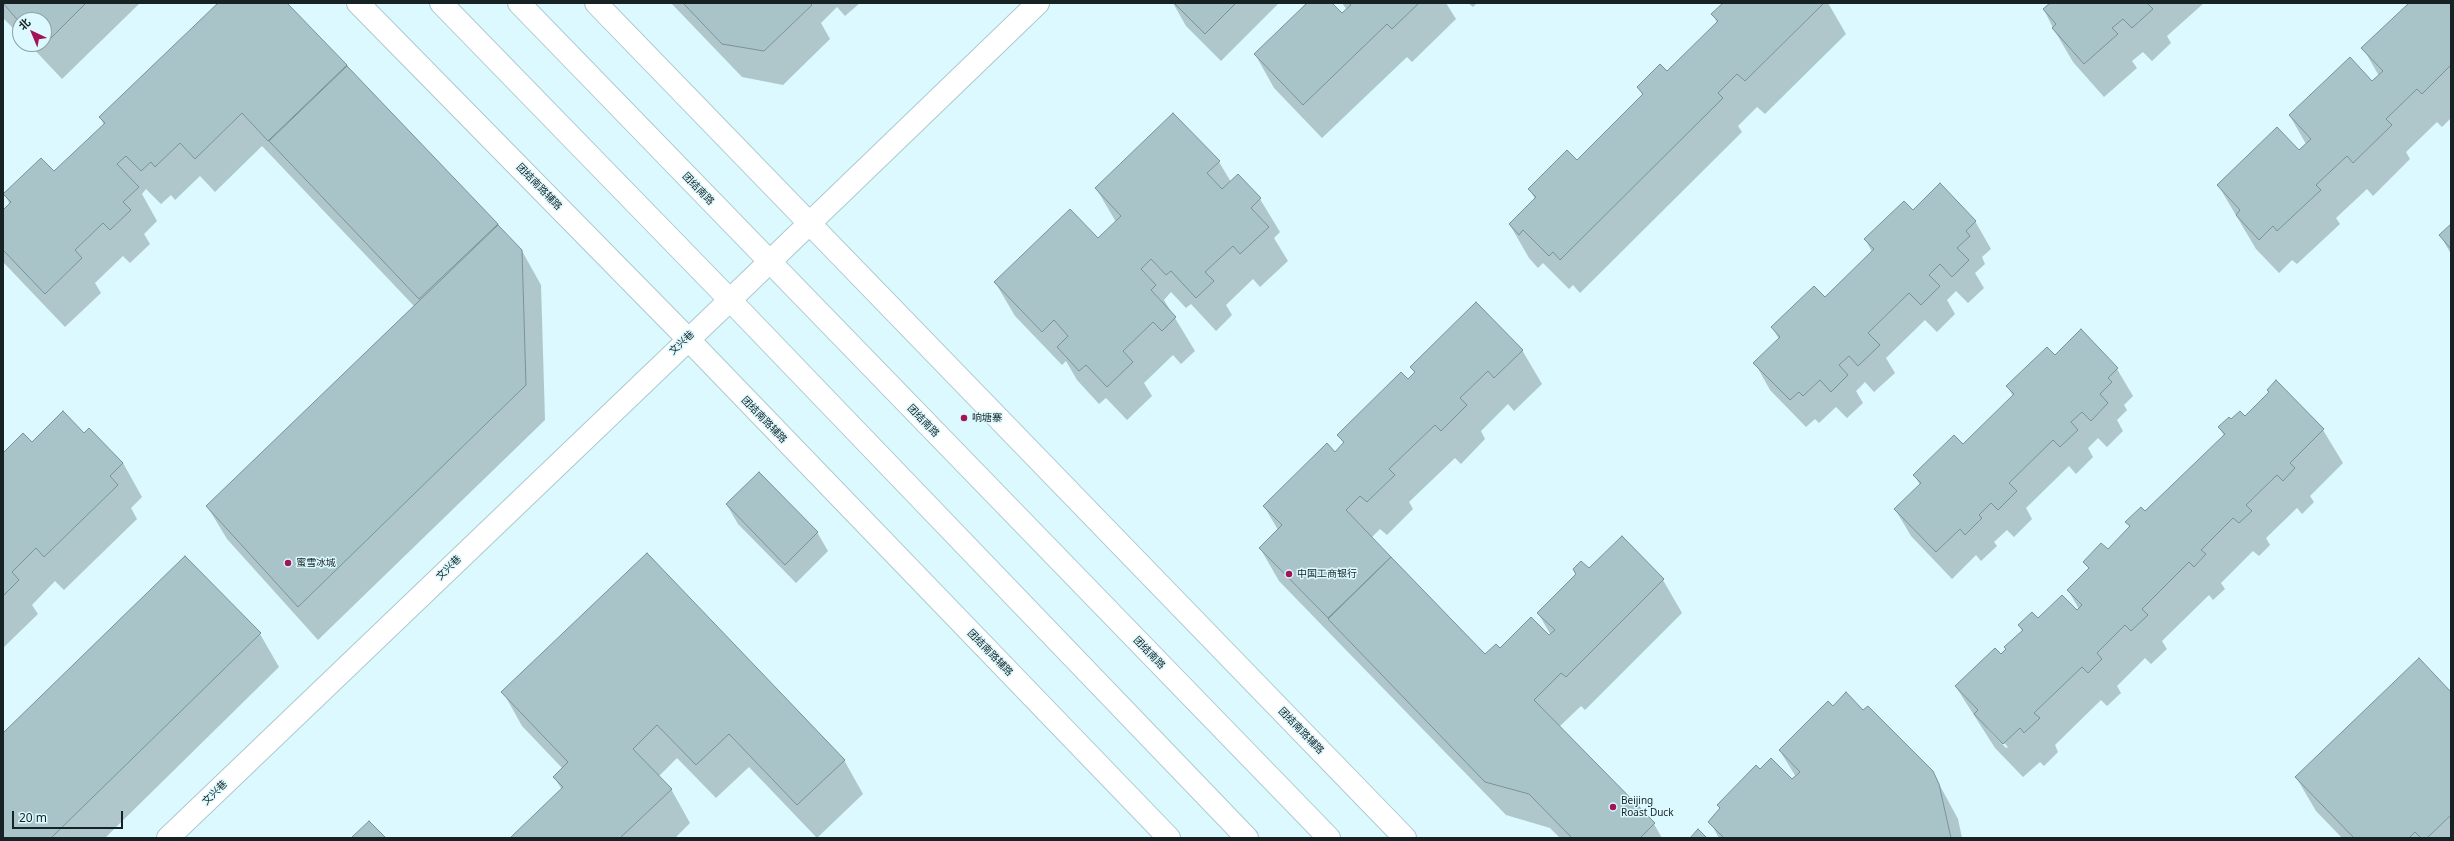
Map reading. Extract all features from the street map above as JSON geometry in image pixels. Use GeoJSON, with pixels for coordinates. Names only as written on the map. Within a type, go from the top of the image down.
{"type":"FeatureCollection","features":[{"type":"Feature","properties":{"kind":"street","name":"团结南路辅路"},"geometry":{"type":"LineString","coordinates":[[358,3],[687,338],[1169,838]]}},
{"type":"Feature","properties":{"kind":"street"},"geometry":{"type":"LineString","coordinates":[[441,3],[730,300],[1247,838]]}},
{"type":"Feature","properties":{"kind":"street","name":"团结南路"},"geometry":{"type":"LineString","coordinates":[[519,3],[1329,838]]}},
{"type":"Feature","properties":{"kind":"street","name":"团结南路辅路"},"geometry":{"type":"LineString","coordinates":[[596,3],[808,224],[1405,838]]}},
{"type":"Feature","properties":{"kind":"street","name":"文兴巷"},"geometry":{"type":"LineString","coordinates":[[168,838],[687,338],[730,300],[1038,3]]}},
{"type":"Feature","properties":{"kind":"building"},"geometry":{"type":"Polygon","coordinates":[[[3,3],[86,3],[52,37],[52,12],[12,12],[12,14],[3,3]]]}},
{"type":"Feature","properties":{"kind":"building"},"geometry":{"type":"Polygon","coordinates":[[[218,3],[287,3],[347,65],[268,141],[242,113],[195,159],[180,143],[155,167],[151,162],[141,171],[126,156],[117,164],[139,187],[123,202],[131,210],[110,230],[103,223],[75,250],[82,258],[45,294],[3,250],[3,210],[11,202],[3,194],[41,158],[54,171],[105,123],[99,117],[218,3]]]}},
{"type":"Feature","properties":{"kind":"building"},"geometry":{"type":"Polygon","coordinates":[[[683,3],[810,3],[812,5],[764,51],[722,44],[683,3]]]}},
{"type":"Feature","properties":{"kind":"building"},"geometry":{"type":"Polygon","coordinates":[[[1174,3],[1236,3],[1205,34],[1174,3]]]}},
{"type":"Feature","properties":{"kind":"building"},"geometry":{"type":"Polygon","coordinates":[[[1307,3],[1332,3],[1342,13],[1351,5],[1349,3],[1419,3],[1392,29],[1387,24],[1303,105],[1254,54],[1307,3]]]}},
{"type":"Feature","properties":{"kind":"building"},"geometry":{"type":"Polygon","coordinates":[[[1723,3],[1824,3],[1745,81],[1737,74],[1718,93],[1723,98],[1560,260],[1553,252],[1549,256],[1523,230],[1519,235],[1509,224],[1536,197],[1528,189],[1567,150],[1577,160],[1643,94],[1637,87],[1660,64],[1667,71],[1718,21],[1711,14],[1723,3]]]}},
{"type":"Feature","properties":{"kind":"building"},"geometry":{"type":"Polygon","coordinates":[[[2050,3],[2147,3],[2153,9],[2132,28],[2123,19],[2112,28],[2118,34],[2084,64],[2052,28],[2056,24],[2043,9],[2050,3]]]}},
{"type":"Feature","properties":{"kind":"building"},"geometry":{"type":"Polygon","coordinates":[[[2409,3],[2451,3],[2451,65],[2422,94],[2417,89],[2386,119],[2392,125],[2353,163],[2347,156],[2316,185],[2321,190],[2277,231],[2273,226],[2259,240],[2236,215],[2240,210],[2217,185],[2277,127],[2299,150],[2311,139],[2289,115],[2350,57],[2372,81],[2383,71],[2361,48],[2409,3]]]}},
{"type":"Feature","properties":{"kind":"building"},"geometry":{"type":"Polygon","coordinates":[[[347,66],[498,224],[419,299],[269,141],[347,66]]]}},
{"type":"Feature","properties":{"kind":"building"},"geometry":{"type":"Polygon","coordinates":[[[1173,113],[1220,161],[1207,173],[1222,189],[1238,174],[1261,198],[1251,208],[1269,227],[1240,254],[1233,246],[1205,272],[1214,281],[1196,298],[1171,271],[1166,275],[1151,259],[1141,269],[1156,285],[1151,290],[1176,317],[1162,331],[1153,322],[1123,351],[1133,362],[1107,387],[1086,365],[1079,371],[1057,347],[1068,336],[1054,320],[1042,332],[994,282],[1070,209],[1098,238],[1121,216],[1095,188],[1173,113]]]}},
{"type":"Feature","properties":{"kind":"building"},"geometry":{"type":"Polygon","coordinates":[[[1940,183],[1976,221],[1966,231],[1970,236],[1957,248],[1969,260],[1952,277],[1940,264],[1929,275],[1940,286],[1921,305],[1909,293],[1868,333],[1880,345],[1858,366],[1849,356],[1839,365],[1848,375],[1831,392],[1820,380],[1803,396],[1799,392],[1790,400],[1753,363],[1780,337],[1771,327],[1814,286],[1825,297],[1874,249],[1864,239],[1904,201],[1913,210],[1940,183]]]}},
{"type":"Feature","properties":{"kind":"building"},"geometry":{"type":"Polygon","coordinates":[[[2451,224],[2451,249],[2439,235],[2451,224]]]}},
{"type":"Feature","properties":{"kind":"building"},"geometry":{"type":"Polygon","coordinates":[[[498,225],[522,250],[526,385],[298,607],[206,506],[498,225]]]}},
{"type":"Feature","properties":{"kind":"building"},"geometry":{"type":"Polygon","coordinates":[[[1476,302],[1523,350],[1494,378],[1488,371],[1460,398],[1467,405],[1441,431],[1435,425],[1389,469],[1395,475],[1367,502],[1360,496],[1346,510],[1391,557],[1328,618],[1259,548],[1282,525],[1263,506],[1327,443],[1335,452],[1344,442],[1337,435],[1401,372],[1408,379],[1415,372],[1410,367],[1476,302]]]}},
{"type":"Feature","properties":{"kind":"building"},"geometry":{"type":"Polygon","coordinates":[[[2081,329],[2118,368],[2108,378],[2112,382],[2100,394],[2108,403],[2091,421],[2082,412],[2071,422],[2078,430],[2060,447],[2053,440],[2009,483],[2017,491],[1998,510],[1991,503],[1979,515],[1982,518],[1965,535],[1960,529],[1936,552],[1894,509],[1921,483],[1913,475],[1954,435],[1963,444],[2014,394],[2006,386],[2047,347],[2055,355],[2081,329]]]}},
{"type":"Feature","properties":{"kind":"building"},"geometry":{"type":"Polygon","coordinates":[[[2276,380],[2324,429],[2290,463],[2295,468],[2283,481],[2277,475],[2246,505],[2252,511],[2239,523],[2233,518],[2201,550],[2206,554],[2194,567],[2189,562],[2142,609],[2148,615],[2131,631],[2125,625],[2097,653],[2102,659],[2088,673],[2082,667],[2034,713],[2040,718],[2024,733],[2020,728],[2003,744],[1974,714],[1978,710],[1955,686],[1995,648],[2001,654],[2006,649],[2004,647],[2023,630],[2018,625],[2032,612],[2038,618],[2062,595],[2077,610],[2082,605],[2067,590],[2089,568],[2083,562],[2101,543],[2108,549],[2130,526],[2125,522],[2141,507],[2145,511],[2225,434],[2218,427],[2229,417],[2231,419],[2240,411],[2245,416],[2269,392],[2267,390],[2276,380]]]}},
{"type":"Feature","properties":{"kind":"building"},"geometry":{"type":"Polygon","coordinates":[[[63,411],[84,433],[89,428],[123,463],[110,476],[118,485],[44,557],[36,548],[12,572],[19,580],[3,596],[3,453],[23,433],[32,442],[63,411]]]}},
{"type":"Feature","properties":{"kind":"building"},"geometry":{"type":"Polygon","coordinates":[[[759,472],[818,532],[785,565],[726,504],[759,472]]]}},
{"type":"Feature","properties":{"kind":"building"},"geometry":{"type":"Polygon","coordinates":[[[1622,536],[1664,579],[1566,677],[1561,673],[1534,700],[1655,823],[1640,838],[1572,838],[1529,794],[1485,782],[1328,619],[1391,557],[1485,654],[1496,644],[1500,648],[1531,617],[1549,635],[1555,630],[1537,613],[1576,574],[1573,569],[1581,561],[1589,568],[1622,536]]]}},
{"type":"Feature","properties":{"kind":"building"},"geometry":{"type":"Polygon","coordinates":[[[647,553],[845,760],[797,805],[729,734],[696,765],[657,725],[633,749],[672,789],[620,838],[510,838],[563,787],[553,777],[568,762],[501,692],[647,553]]]}},
{"type":"Feature","properties":{"kind":"building"},"geometry":{"type":"Polygon","coordinates":[[[185,556],[261,633],[51,838],[3,838],[3,733],[185,556]]]}},
{"type":"Feature","properties":{"kind":"building"},"geometry":{"type":"Polygon","coordinates":[[[2419,658],[2451,692],[2451,815],[2427,838],[2421,838],[2415,832],[2409,838],[2354,838],[2295,777],[2419,658]]]}},
{"type":"Feature","properties":{"kind":"building"},"geometry":{"type":"Polygon","coordinates":[[[1846,692],[1863,710],[1868,706],[1933,771],[1939,784],[1951,838],[1724,838],[1708,822],[1720,808],[1717,805],[1756,765],[1760,769],[1771,758],[1792,779],[1800,772],[1779,750],[1828,701],[1833,706],[1846,692]]]}},
{"type":"Feature","properties":{"kind":"building"},"geometry":{"type":"Polygon","coordinates":[[[369,821],[386,838],[351,838],[369,821]]]}},
{"type":"Feature","properties":{"kind":"building"},"geometry":{"type":"Polygon","coordinates":[[[1698,829],[1707,838],[1690,838],[1698,829]]]}},
{"type":"Feature","properties":{"kind":"place","name":"响塘寨"},"geometry":{"type":"Point","coordinates":[964,418]}},
{"type":"Feature","properties":{"kind":"place","name":"蜜雪冰城"},"geometry":{"type":"Point","coordinates":[288,563]}},
{"type":"Feature","properties":{"kind":"place","name":"中国工商银行"},"geometry":{"type":"Point","coordinates":[1289,574]}},
{"type":"Feature","properties":{"kind":"place","name":"Beijing Roast Duck"},"geometry":{"type":"Point","coordinates":[1613,807]}}]}
